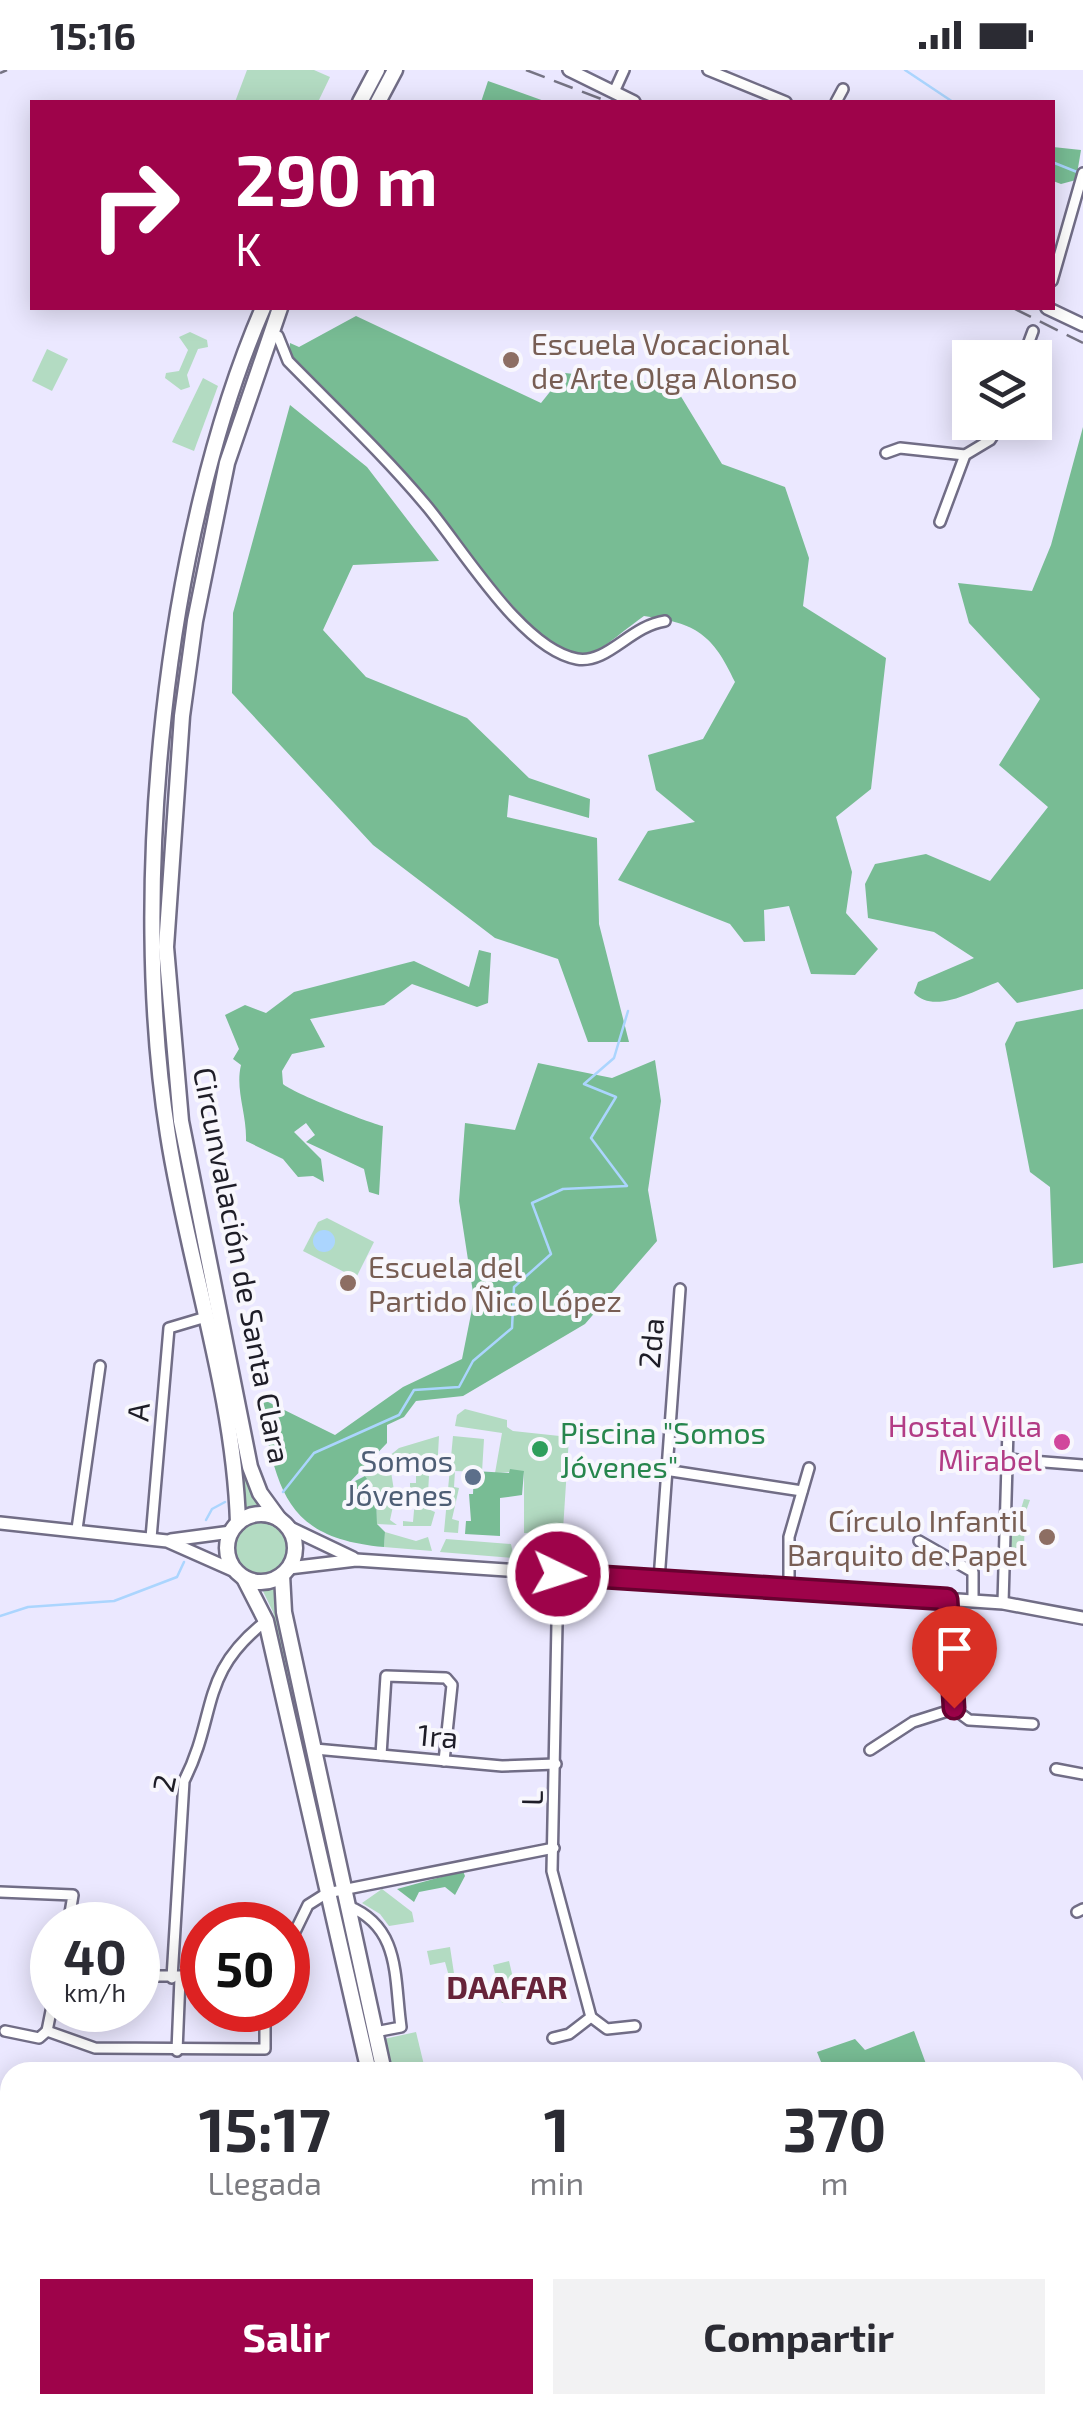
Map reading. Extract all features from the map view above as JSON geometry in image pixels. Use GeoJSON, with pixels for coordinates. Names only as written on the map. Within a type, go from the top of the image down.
{"type":"FeatureCollection","features":[{"type":"Feature","properties":{"kind":"highway"},"geometry":{"type":"LineString","coordinates":[[361,100],[377,70]]}},
{"type":"Feature","properties":{"kind":"highway"},"geometry":{"type":"LineString","coordinates":[[379,100],[395,70]]}},
{"type":"Feature","properties":{"kind":"highway","name":"Circunvalación de Santa Clara"},"geometry":{"type":"LineString","coordinates":[[263,310],[267,332],[227,463],[194,620],[182,716],[166,947],[181,1121],[250,1467],[266,1504],[283,1523]]}},
{"type":"Feature","properties":{"kind":"highway","name":"Circunvalación de Santa Clara"},"geometry":{"type":"LineString","coordinates":[[235,1528],[235,1475],[168,1135],[150,945],[165,715],[178,620],[212,462],[279,310]]}},
{"type":"Feature","properties":{"kind":"highway"},"geometry":{"type":"LineString","coordinates":[[367,2062],[338,1896],[314,1749],[284,1612],[285,1572],[295,1546],[283,1523],[258,1514],[235,1528],[228,1553],[266,1621],[338,1896],[375,2032],[382,2062]]}},
{"type":"Feature","properties":{"kind":"highway"},"geometry":{"type":"LineString","coordinates":[[241,1575],[264,1582],[285,1572]]}},
{"type":"Feature","properties":{"kind":"main road"},"geometry":{"type":"LineString","coordinates":[[569,70],[630,100]]}},
{"type":"Feature","properties":{"kind":"main road"},"geometry":{"type":"LineString","coordinates":[[1051,310],[1083,326]]}},
{"type":"Feature","properties":{"kind":"main road"},"geometry":{"type":"LineString","coordinates":[[0,1523],[77,1528],[167,1541],[241,1575]]}},
{"type":"Feature","properties":{"kind":"main road"},"geometry":{"type":"LineString","coordinates":[[283,1523],[356,1560]]}},
{"type":"Feature","properties":{"kind":"main road"},"geometry":{"type":"LineString","coordinates":[[167,1541],[235,1528]]}},
{"type":"Feature","properties":{"kind":"main road"},"geometry":{"type":"LineString","coordinates":[[285,1572],[356,1560],[1003,1603],[1083,1618]]}},
{"type":"Feature","properties":{"kind":"street"},"geometry":{"type":"LineString","coordinates":[[614,92],[624,70]]}},
{"type":"Feature","properties":{"kind":"street"},"geometry":{"type":"LineString","coordinates":[[708,70],[781,100]]}},
{"type":"Feature","properties":{"kind":"street"},"geometry":{"type":"LineString","coordinates":[[837,100],[843,89]]}},
{"type":"Feature","properties":{"kind":"street"},"geometry":{"type":"LineString","coordinates":[[1055,272],[1079,204],[1083,174]]}},
{"type":"Feature","properties":{"kind":"street"},"geometry":{"type":"LineString","coordinates":[[1030,340],[1033,331]]}},
{"type":"Feature","properties":{"kind":"street"},"geometry":{"type":"LineString","coordinates":[[267,332],[288,361],[424,502],[480,574],[545,644],[581,660],[598,657],[634,630],[665,622]]}},
{"type":"Feature","properties":{"kind":"street"},"geometry":{"type":"LineString","coordinates":[[886,453],[900,448],[966,454],[990,440]]}},
{"type":"Feature","properties":{"kind":"street"},"geometry":{"type":"LineString","coordinates":[[940,522],[966,454]]}},
{"type":"Feature","properties":{"kind":"street","name":"2da"},"geometry":{"type":"LineString","coordinates":[[658,1580],[680,1288]]}},
{"type":"Feature","properties":{"kind":"street","name":"A"},"geometry":{"type":"LineString","coordinates":[[151,1538],[168,1332],[173,1324],[206,1317]]}},
{"type":"Feature","properties":{"kind":"street"},"geometry":{"type":"LineString","coordinates":[[77,1528],[100,1366]]}},
{"type":"Feature","properties":{"kind":"street"},"geometry":{"type":"LineString","coordinates":[[1003,1603],[1008,1429]]}},
{"type":"Feature","properties":{"kind":"street"},"geometry":{"type":"LineString","coordinates":[[1008,1459],[1083,1465]]}},
{"type":"Feature","properties":{"kind":"street"},"geometry":{"type":"LineString","coordinates":[[789,1589],[789,1537],[809,1468]]}},
{"type":"Feature","properties":{"kind":"street"},"geometry":{"type":"LineString","coordinates":[[665,1470],[802,1491]]}},
{"type":"Feature","properties":{"kind":"street"},"geometry":{"type":"LineString","coordinates":[[919,1541],[973,1572],[973,1601]]}},
{"type":"Feature","properties":{"kind":"street","name":"L"},"geometry":{"type":"LineString","coordinates":[[558,1574],[552,1870],[592,2018]]}},
{"type":"Feature","properties":{"kind":"street"},"geometry":{"type":"LineString","coordinates":[[947,1599],[954,1708],[969,1720],[1033,1724]]}},
{"type":"Feature","properties":{"kind":"street","name":"2"},"geometry":{"type":"LineString","coordinates":[[177,2051],[184,1782],[197,1755],[209,1700],[227,1657],[266,1621]]}},
{"type":"Feature","properties":{"kind":"street"},"geometry":{"type":"LineString","coordinates":[[381,1755],[386,1676],[446,1678],[452,1685],[444,1761]]}},
{"type":"Feature","properties":{"kind":"street"},"geometry":{"type":"LineString","coordinates":[[870,1750],[914,1722],[954,1708]]}},
{"type":"Feature","properties":{"kind":"street","name":"1ra"},"geometry":{"type":"LineString","coordinates":[[314,1749],[444,1761],[556,1764]]}},
{"type":"Feature","properties":{"kind":"street"},"geometry":{"type":"LineString","coordinates":[[1056,1769],[1083,1774]]}},
{"type":"Feature","properties":{"kind":"street"},"geometry":{"type":"LineString","coordinates":[[310,1904],[554,1848]]}},
{"type":"Feature","properties":{"kind":"street"},"geometry":{"type":"LineString","coordinates":[[0,1892],[73,1895],[72,1902]]}},
{"type":"Feature","properties":{"kind":"street"},"geometry":{"type":"LineString","coordinates":[[338,1896],[378,1922],[390,1951],[401,2026],[375,2032]]}},
{"type":"Feature","properties":{"kind":"street"},"geometry":{"type":"LineString","coordinates":[[160,1977],[180,1978]]}},
{"type":"Feature","properties":{"kind":"street"},"geometry":{"type":"LineString","coordinates":[[553,2038],[569,2034],[592,2018],[607,2029],[635,2026]]}},
{"type":"Feature","properties":{"kind":"street"},"geometry":{"type":"LineString","coordinates":[[5,2031],[39,2038],[45,2032]]}},
{"type":"Feature","properties":{"kind":"street"},"geometry":{"type":"LineString","coordinates":[[49,2032],[95,2048],[177,2051],[264,2049],[264,2032]]}},
{"type":"Feature","properties":{"kind":"green space"},"geometry":{"type":"Polygon","coordinates":[[[247,70],[314,70],[330,77],[319,100],[236,100],[247,70]]]}},
{"type":"Feature","properties":{"kind":"green space"},"geometry":{"type":"Polygon","coordinates":[[[488,81],[541,100],[482,100],[488,81]]]}},
{"type":"Feature","properties":{"kind":"green space"},"geometry":{"type":"Polygon","coordinates":[[[1055,147],[1081,150],[1076,180],[1055,182],[1055,147]]]}},
{"type":"Feature","properties":{"kind":"green space"},"geometry":{"type":"Polygon","coordinates":[[[356,316],[541,403],[565,373],[674,385],[722,464],[785,487],[809,558],[803,606],[886,658],[871,789],[836,817],[852,872],[846,913],[878,949],[855,975],[811,974],[789,906],[764,910],[765,941],[744,942],[730,924],[618,880],[648,831],[695,822],[656,790],[648,755],[703,739],[735,682],[711,642],[677,623],[644,616],[603,646],[581,653],[568,651],[534,629],[289,357],[290,343],[299,347],[356,316]]]}},
{"type":"Feature","properties":{"kind":"green space"},"geometry":{"type":"Polygon","coordinates":[[[190,332],[207,340],[208,347],[198,349],[187,375],[190,387],[181,390],[165,378],[166,373],[179,371],[188,350],[179,337],[190,332]]]}},
{"type":"Feature","properties":{"kind":"green space"},"geometry":{"type":"Polygon","coordinates":[[[47,349],[68,359],[52,391],[32,381],[47,349]]]}},
{"type":"Feature","properties":{"kind":"green space"},"geometry":{"type":"Polygon","coordinates":[[[203,378],[218,386],[194,451],[172,442],[203,378]]]}},
{"type":"Feature","properties":{"kind":"green space"},"geometry":{"type":"Polygon","coordinates":[[[290,405],[367,467],[439,561],[353,565],[323,630],[366,677],[467,718],[529,778],[590,799],[589,818],[509,795],[507,817],[597,838],[599,924],[629,1042],[588,1042],[558,959],[495,938],[373,845],[232,693],[233,613],[290,405]]]}},
{"type":"Feature","properties":{"kind":"green space"},"geometry":{"type":"Polygon","coordinates":[[[1083,427],[1083,989],[1017,1003],[998,982],[955,999],[932,1002],[914,993],[918,982],[974,958],[934,932],[868,918],[865,884],[875,864],[926,854],[990,881],[1048,807],[999,765],[1040,699],[969,623],[958,583],[1032,591],[1051,545],[1083,427]]]}},
{"type":"Feature","properties":{"kind":"green space"},"geometry":{"type":"Polygon","coordinates":[[[479,950],[491,953],[488,1003],[477,1007],[412,984],[384,1005],[310,1019],[325,1047],[292,1054],[282,1071],[283,1084],[290,1088],[383,1126],[379,1195],[369,1192],[364,1169],[306,1142],[315,1135],[306,1123],[294,1132],[321,1159],[324,1182],[313,1176],[298,1177],[283,1159],[246,1141],[239,1084],[241,1065],[233,1059],[239,1049],[225,1015],[245,1005],[266,1013],[294,992],[414,961],[469,987],[479,950]]]}},
{"type":"Feature","properties":{"kind":"green space"},"geometry":{"type":"Polygon","coordinates":[[[1083,1009],[1083,1263],[1053,1268],[1050,1187],[1030,1172],[1005,1044],[1016,1022],[1083,1009]]]}},
{"type":"Feature","properties":{"kind":"green space"},"geometry":{"type":"Polygon","coordinates":[[[655,1060],[661,1101],[648,1190],[657,1241],[585,1324],[463,1396],[416,1401],[404,1417],[387,1425],[387,1443],[347,1485],[365,1476],[376,1491],[377,1524],[385,1532],[384,1547],[350,1542],[323,1532],[304,1519],[279,1481],[258,1397],[335,1435],[403,1387],[462,1359],[474,1299],[459,1201],[465,1123],[515,1130],[538,1063],[612,1078],[655,1060]]]}},
{"type":"Feature","properties":{"kind":"green space"},"geometry":{"type":"Polygon","coordinates":[[[327,1218],[374,1242],[356,1278],[303,1251],[318,1222],[327,1218]]]}},
{"type":"Feature","properties":{"kind":"green space"},"geometry":{"type":"Polygon","coordinates":[[[226,1365],[245,1467],[261,1507],[246,1510],[226,1365]]]}},
{"type":"Feature","properties":{"kind":"green space"},"geometry":{"type":"Polygon","coordinates":[[[465,1409],[507,1420],[507,1427],[513,1431],[569,1437],[561,1561],[525,1559],[526,1554],[548,1555],[556,1543],[549,1542],[549,1534],[524,1533],[524,1471],[495,1473],[502,1433],[455,1426],[457,1415],[465,1409]]]}},
{"type":"Feature","properties":{"kind":"green space"},"geometry":{"type":"Polygon","coordinates":[[[439,1436],[437,1472],[429,1476],[428,1493],[410,1492],[410,1483],[416,1483],[416,1460],[389,1459],[395,1497],[390,1520],[397,1525],[377,1524],[376,1491],[365,1476],[399,1448],[439,1436]]]}},
{"type":"Feature","properties":{"kind":"green space"},"geometry":{"type":"Polygon","coordinates":[[[453,1436],[484,1439],[482,1472],[455,1471],[454,1487],[459,1488],[452,1519],[459,1521],[458,1533],[444,1532],[453,1436]]]}},
{"type":"Feature","properties":{"kind":"green space"},"geometry":{"type":"Polygon","coordinates":[[[510,1469],[524,1471],[522,1495],[500,1498],[500,1536],[465,1534],[466,1521],[471,1521],[469,1494],[473,1494],[474,1471],[509,1473],[510,1469]]]}},
{"type":"Feature","properties":{"kind":"green space"},"geometry":{"type":"Polygon","coordinates":[[[415,1499],[428,1500],[428,1509],[435,1512],[431,1526],[403,1526],[403,1521],[413,1522],[415,1499]]]}},
{"type":"Feature","properties":{"kind":"green space"},"geometry":{"type":"Polygon","coordinates":[[[1024,1499],[1030,1500],[1025,1514],[1024,1548],[1010,1548],[1011,1527],[1017,1522],[1024,1499]]]}},
{"type":"Feature","properties":{"kind":"green space"},"geometry":{"type":"Polygon","coordinates":[[[262,1520],[281,1529],[290,1548],[281,1567],[262,1576],[243,1567],[234,1548],[243,1529],[262,1520]]]}},
{"type":"Feature","properties":{"kind":"green space"},"geometry":{"type":"Polygon","coordinates":[[[385,1532],[416,1541],[428,1537],[432,1551],[384,1547],[385,1532]]]}},
{"type":"Feature","properties":{"kind":"green space"},"geometry":{"type":"Polygon","coordinates":[[[446,1539],[511,1544],[514,1558],[440,1552],[446,1539]]]}},
{"type":"Feature","properties":{"kind":"green space"},"geometry":{"type":"Polygon","coordinates":[[[279,1586],[278,1612],[332,1875],[273,1612],[262,1589],[279,1586]]]}},
{"type":"Feature","properties":{"kind":"green space"},"geometry":{"type":"Polygon","coordinates":[[[463,1871],[465,1876],[455,1895],[445,1887],[419,1892],[414,1902],[397,1889],[463,1871]]]}},
{"type":"Feature","properties":{"kind":"green space"},"geometry":{"type":"Polygon","coordinates":[[[382,1889],[412,1912],[414,1922],[389,1926],[380,1914],[362,1903],[382,1889]]]}},
{"type":"Feature","properties":{"kind":"green space"},"geometry":{"type":"Polygon","coordinates":[[[450,1947],[455,1980],[450,1980],[445,1962],[430,1965],[427,1951],[450,1947]]]}},
{"type":"Feature","properties":{"kind":"green space"},"geometry":{"type":"Polygon","coordinates":[[[509,1961],[518,1999],[502,2003],[493,1965],[509,1961]]]}},
{"type":"Feature","properties":{"kind":"green space"},"geometry":{"type":"Polygon","coordinates":[[[914,2031],[925,2062],[821,2062],[817,2052],[855,2039],[865,2050],[914,2031]]]}},
{"type":"Feature","properties":{"kind":"green space"},"geometry":{"type":"Polygon","coordinates":[[[416,2032],[423,2062],[390,2062],[384,2039],[416,2032]]]}},
{"type":"Feature","properties":{"kind":"water"},"geometry":{"type":"Polygon","coordinates":[[[320,1230],[328,1230],[335,1241],[328,1252],[320,1252],[313,1245],[313,1237],[320,1230]]]}},
{"type":"Feature","properties":{"kind":"waterway"},"geometry":{"type":"LineString","coordinates":[[905,70],[950,100]]}},
{"type":"Feature","properties":{"kind":"waterway"},"geometry":{"type":"LineString","coordinates":[[1055,163],[1082,174]]}},
{"type":"Feature","properties":{"kind":"waterway"},"geometry":{"type":"LineString","coordinates":[[283,1492],[314,1453],[399,1415],[414,1390],[459,1387],[473,1361],[512,1328],[514,1287],[551,1254],[532,1203],[563,1189],[627,1186],[591,1138],[616,1097],[584,1084],[614,1058],[628,1011]]}},
{"type":"Feature","properties":{"kind":"waterway"},"geometry":{"type":"LineString","coordinates":[[206,1520],[212,1509],[225,1502]]}},
{"type":"Feature","properties":{"kind":"waterway"},"geometry":{"type":"LineString","coordinates":[[0,1616],[28,1607],[114,1601],[177,1577],[184,1562]]}},
{"type":"Feature","properties":{"kind":"railway"},"geometry":{"type":"LineString","coordinates":[[0,73],[7,70]]}},
{"type":"Feature","properties":{"kind":"railway"},"geometry":{"type":"LineString","coordinates":[[526,70],[604,100]]}},
{"type":"Feature","properties":{"kind":"railway"},"geometry":{"type":"LineString","coordinates":[[1017,310],[1083,343]]}},
{"type":"Feature","properties":{"kind":"place","name":"Escuela Vocacional de Arte Olga Alonso"},"geometry":{"type":"Point","coordinates":[511,360]}},
{"type":"Feature","properties":{"kind":"place","name":"Escuela del Partido Ñico López"},"geometry":{"type":"Point","coordinates":[348,1283]}},
{"type":"Feature","properties":{"kind":"place","name":"Hostal Villa Mirabel"},"geometry":{"type":"Point","coordinates":[1062,1442]}},
{"type":"Feature","properties":{"kind":"place","name":"Piscina \"Somos Jóvenes\""},"geometry":{"type":"Point","coordinates":[540,1449]}},
{"type":"Feature","properties":{"kind":"place","name":"Somos Jóvenes"},"geometry":{"type":"Point","coordinates":[473,1477]}},
{"type":"Feature","properties":{"kind":"place","name":"Círculo Infantil Barquito de Papel"},"geometry":{"type":"Point","coordinates":[1047,1537]}},
{"type":"Feature","properties":{"kind":"district","name":"DAAFAR"},"geometry":{"type":"Point","coordinates":[507,1986]}},
{"type":"Feature","properties":{"kind":"route"},"geometry":{"type":"LineString","coordinates":[[558,1574],[947,1599],[954,1708]]}}]}
